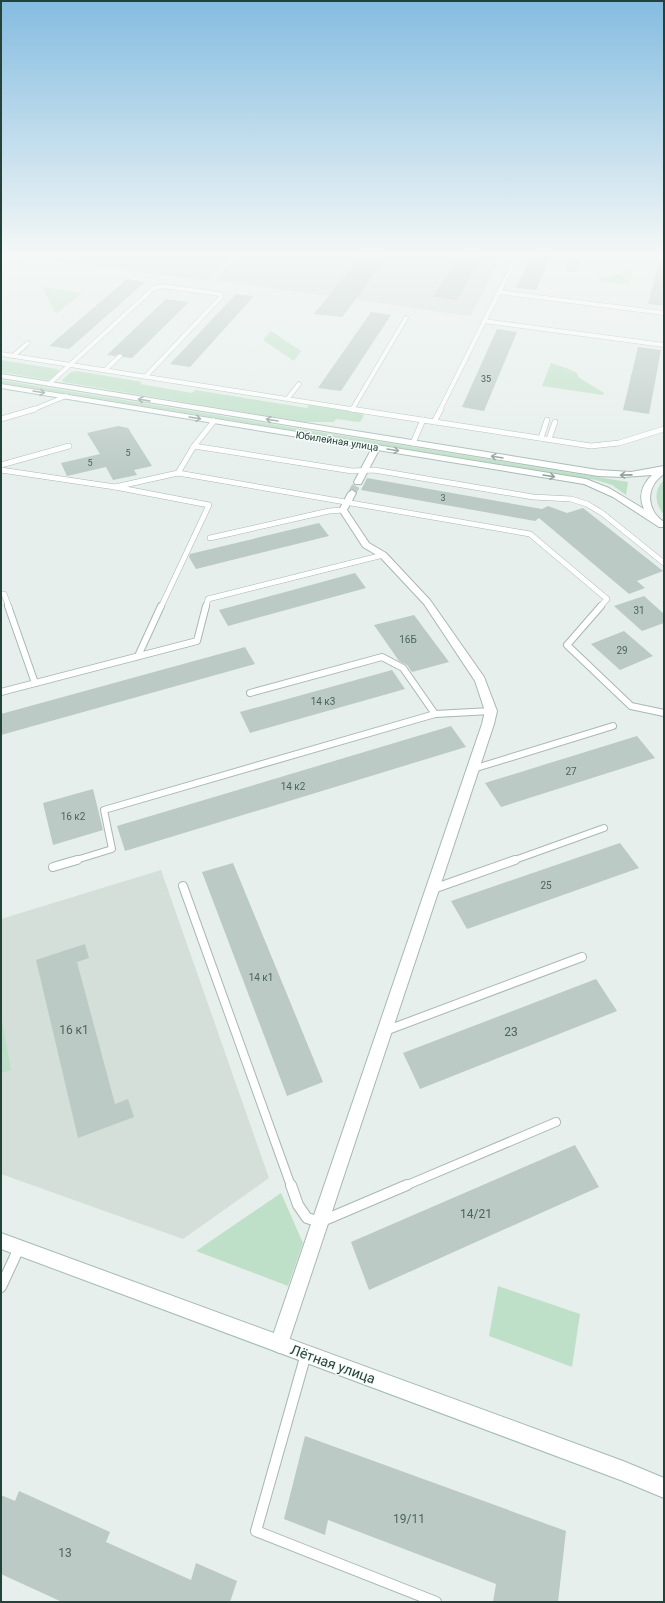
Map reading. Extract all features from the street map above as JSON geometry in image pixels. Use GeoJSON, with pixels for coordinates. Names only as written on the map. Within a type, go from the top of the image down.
{"type":"FeatureCollection","features":[{"type":"Feature","properties":{"kind":"main road","name":"Юбилейная улица"},"geometry":{"type":"LineString","coordinates":[[1,376],[413,444],[609,474],[646,474],[664,470]]}},
{"type":"Feature","properties":{"kind":"main road","name":"Юбилейная улица"},"geometry":{"type":"LineString","coordinates":[[1,386],[586,482],[617,495],[663,526]]}},
{"type":"Feature","properties":{"kind":"main road"},"geometry":{"type":"LineString","coordinates":[[278,1344],[433,889],[491,711],[480,680],[427,602],[383,555],[366,545],[350,497],[376,448]]}},
{"type":"Feature","properties":{"kind":"main road"},"geometry":{"type":"LineString","coordinates":[[663,526],[653,516],[647,506],[645,497],[646,489],[650,481],[664,470]]}},
{"type":"Feature","properties":{"kind":"main road","name":"Лётная улица"},"geometry":{"type":"LineString","coordinates":[[1,1241],[623,1471],[664,1488]]}},
{"type":"Feature","properties":{"kind":"lane"},"geometry":{"type":"LineString","coordinates":[[49,384],[108,330]]}},
{"type":"Feature","properties":{"kind":"lane"},"geometry":{"type":"LineString","coordinates":[[146,376],[190,330]]}},
{"type":"Feature","properties":{"kind":"lane"},"geometry":{"type":"LineString","coordinates":[[353,408],[399,330]]}},
{"type":"Feature","properties":{"kind":"lane"},"geometry":{"type":"LineString","coordinates":[[434,422],[480,330]]}},
{"type":"Feature","properties":{"kind":"lane"},"geometry":{"type":"LineString","coordinates":[[550,330],[664,345]]}},
{"type":"Feature","properties":{"kind":"lane"},"geometry":{"type":"LineString","coordinates":[[13,356],[28,343]]}},
{"type":"Feature","properties":{"kind":"lane"},"geometry":{"type":"LineString","coordinates":[[1,354],[591,446],[606,446],[619,443],[664,429]]}},
{"type":"Feature","properties":{"kind":"lane"},"geometry":{"type":"LineString","coordinates":[[105,370],[120,356]]}},
{"type":"Feature","properties":{"kind":"lane"},"geometry":{"type":"LineString","coordinates":[[288,398],[298,384]]}},
{"type":"Feature","properties":{"kind":"lane"},"geometry":{"type":"LineString","coordinates":[[1,419],[37,408],[66,396]]}},
{"type":"Feature","properties":{"kind":"lane"},"geometry":{"type":"LineString","coordinates":[[413,444],[423,420]]}},
{"type":"Feature","properties":{"kind":"lane"},"geometry":{"type":"LineString","coordinates":[[542,438],[547,420]]}},
{"type":"Feature","properties":{"kind":"lane"},"geometry":{"type":"LineString","coordinates":[[178,473],[194,446],[214,421]]}},
{"type":"Feature","properties":{"kind":"lane"},"geometry":{"type":"LineString","coordinates":[[549,439],[555,422]]}},
{"type":"Feature","properties":{"kind":"lane"},"geometry":{"type":"LineString","coordinates":[[1,465],[69,446]]}},
{"type":"Feature","properties":{"kind":"lane"},"geometry":{"type":"LineString","coordinates":[[194,446],[352,471],[374,470],[533,497],[571,499],[587,504],[602,513],[664,563]]}},
{"type":"Feature","properties":{"kind":"lane"},"geometry":{"type":"LineString","coordinates":[[1,470],[115,487],[209,505],[138,656]]}},
{"type":"Feature","properties":{"kind":"lane"},"geometry":{"type":"LineString","coordinates":[[115,487],[178,473],[350,497],[530,534],[607,599],[567,644],[631,706],[664,713]]}},
{"type":"Feature","properties":{"kind":"lane"},"geometry":{"type":"LineString","coordinates":[[210,538],[329,511],[350,497]]}},
{"type":"Feature","properties":{"kind":"lane"},"geometry":{"type":"LineString","coordinates":[[1,692],[197,641],[208,599],[383,555]]}},
{"type":"Feature","properties":{"kind":"lane"},"geometry":{"type":"LineString","coordinates":[[1,594],[4,594],[35,683]]}},
{"type":"Feature","properties":{"kind":"lane"},"geometry":{"type":"LineString","coordinates":[[250,693],[382,657],[403,668],[434,714]]}},
{"type":"Feature","properties":{"kind":"lane"},"geometry":{"type":"LineString","coordinates":[[53,867],[112,849],[104,810],[434,714],[491,711]]}},
{"type":"Feature","properties":{"kind":"lane"},"geometry":{"type":"LineString","coordinates":[[473,769],[613,726]]}},
{"type":"Feature","properties":{"kind":"lane"},"geometry":{"type":"LineString","coordinates":[[433,889],[604,828]]}},
{"type":"Feature","properties":{"kind":"lane"},"geometry":{"type":"LineString","coordinates":[[183,886],[298,1205],[307,1218],[320,1222],[556,1122]]}},
{"type":"Feature","properties":{"kind":"lane"},"geometry":{"type":"LineString","coordinates":[[384,1031],[582,957]]}},
{"type":"Feature","properties":{"kind":"lane"},"geometry":{"type":"LineString","coordinates":[[1,1287],[19,1248]]}},
{"type":"Feature","properties":{"kind":"lane"},"geometry":{"type":"LineString","coordinates":[[306,1354],[256,1531],[436,1602]]}},
{"type":"Feature","properties":{"kind":"shaded area"},"geometry":{"type":"Polygon","coordinates":[[[161,870],[269,1178],[183,1239],[1,1174],[1,919],[161,870]]]}},
{"type":"Feature","properties":{"kind":"green space"},"geometry":{"type":"Polygon","coordinates":[[[271,331],[301,351],[294,361],[263,340],[271,331]]]}},
{"type":"Feature","properties":{"kind":"green space"},"geometry":{"type":"Polygon","coordinates":[[[1,360],[57,369],[60,372],[54,378],[48,380],[1,372],[1,360]]]}},
{"type":"Feature","properties":{"kind":"green space"},"geometry":{"type":"Polygon","coordinates":[[[551,363],[577,373],[578,377],[604,393],[603,395],[542,386],[551,363]]]}},
{"type":"Feature","properties":{"kind":"green space"},"geometry":{"type":"Polygon","coordinates":[[[77,371],[142,382],[140,384],[192,393],[195,390],[307,408],[309,405],[361,413],[364,415],[361,421],[358,422],[337,419],[333,422],[304,422],[63,382],[62,380],[71,372],[77,371]]]}},
{"type":"Feature","properties":{"kind":"green space"},"geometry":{"type":"Polygon","coordinates":[[[1,380],[628,482],[626,495],[612,485],[596,480],[1,383],[1,380]]]}},
{"type":"Feature","properties":{"kind":"green space"},"geometry":{"type":"Polygon","coordinates":[[[664,480],[664,515],[656,498],[660,484],[664,480]]]}},
{"type":"Feature","properties":{"kind":"green space"},"geometry":{"type":"Polygon","coordinates":[[[1,1015],[11,1070],[1,1073],[1,1015]]]}},
{"type":"Feature","properties":{"kind":"green space"},"geometry":{"type":"Polygon","coordinates":[[[281,1193],[303,1243],[288,1286],[196,1251],[281,1193]]]}},
{"type":"Feature","properties":{"kind":"green space"},"geometry":{"type":"Polygon","coordinates":[[[498,1286],[580,1314],[572,1367],[489,1336],[498,1286]]]}},
{"type":"Feature","properties":{"kind":"building"},"geometry":{"type":"Polygon","coordinates":[[[68,330],[91,330],[69,349],[49,346],[68,330]]]}},
{"type":"Feature","properties":{"kind":"building"},"geometry":{"type":"Polygon","coordinates":[[[134,330],[161,330],[132,358],[123,357],[121,353],[115,356],[107,355],[134,330]]]}},
{"type":"Feature","properties":{"kind":"building"},"geometry":{"type":"Polygon","coordinates":[[[202,330],[224,330],[190,367],[170,364],[202,330]]]}},
{"type":"Feature","properties":{"kind":"building"},"geometry":{"type":"Polygon","coordinates":[[[359,330],[381,330],[341,391],[318,388],[359,330]]]}},
{"type":"Feature","properties":{"kind":"building"},"geometry":{"type":"Polygon","coordinates":[[[497,330],[517,332],[484,411],[462,407],[497,330]]]}},
{"type":"Feature","properties":{"kind":"building"},"geometry":{"type":"Polygon","coordinates":[[[638,347],[661,350],[649,414],[623,410],[638,347]]]}},
{"type":"Feature","properties":{"kind":"building"},"geometry":{"type":"Polygon","coordinates":[[[118,426],[128,428],[152,466],[134,470],[137,475],[113,480],[106,467],[67,476],[61,463],[100,454],[87,433],[118,426]]]}},
{"type":"Feature","properties":{"kind":"building"},"geometry":{"type":"Polygon","coordinates":[[[367,478],[542,509],[548,506],[567,513],[583,508],[663,571],[637,581],[645,588],[629,594],[539,518],[535,521],[361,490],[367,478]]]}},
{"type":"Feature","properties":{"kind":"building"},"geometry":{"type":"Polygon","coordinates":[[[319,523],[329,536],[196,569],[189,557],[190,554],[319,523]]]}},
{"type":"Feature","properties":{"kind":"building"},"geometry":{"type":"Polygon","coordinates":[[[355,573],[366,588],[228,626],[219,610],[355,573]]]}},
{"type":"Feature","properties":{"kind":"building"},"geometry":{"type":"Polygon","coordinates":[[[644,596],[664,614],[664,623],[642,631],[614,606],[644,596]]]}},
{"type":"Feature","properties":{"kind":"building"},"geometry":{"type":"Polygon","coordinates":[[[414,615],[449,662],[412,672],[407,665],[399,661],[374,625],[414,615]]]}},
{"type":"Feature","properties":{"kind":"building"},"geometry":{"type":"Polygon","coordinates":[[[624,631],[653,656],[620,670],[591,644],[624,631]]]}},
{"type":"Feature","properties":{"kind":"building"},"geometry":{"type":"Polygon","coordinates":[[[245,647],[255,664],[1,735],[1,714],[245,647]]]}},
{"type":"Feature","properties":{"kind":"building"},"geometry":{"type":"Polygon","coordinates":[[[392,670],[405,689],[250,733],[240,712],[392,670]]]}},
{"type":"Feature","properties":{"kind":"building"},"geometry":{"type":"Polygon","coordinates":[[[451,726],[466,747],[125,851],[117,826],[451,726]]]}},
{"type":"Feature","properties":{"kind":"building"},"geometry":{"type":"Polygon","coordinates":[[[637,736],[655,758],[501,807],[485,783],[637,736]]]}},
{"type":"Feature","properties":{"kind":"building"},"geometry":{"type":"Polygon","coordinates":[[[93,789],[103,830],[53,845],[43,803],[93,789]]]}},
{"type":"Feature","properties":{"kind":"building"},"geometry":{"type":"Polygon","coordinates":[[[620,843],[639,868],[467,929],[451,901],[620,843]]]}},
{"type":"Feature","properties":{"kind":"building"},"geometry":{"type":"Polygon","coordinates":[[[233,863],[323,1082],[287,1096],[202,872],[233,863]]]}},
{"type":"Feature","properties":{"kind":"building"},"geometry":{"type":"Polygon","coordinates":[[[85,944],[89,958],[77,962],[115,1104],[128,1099],[134,1117],[78,1138],[36,960],[85,944]]]}},
{"type":"Feature","properties":{"kind":"building"},"geometry":{"type":"Polygon","coordinates":[[[596,979],[617,1011],[420,1089],[403,1053],[596,979]]]}},
{"type":"Feature","properties":{"kind":"building"},"geometry":{"type":"Polygon","coordinates":[[[575,1145],[599,1187],[369,1290],[351,1242],[575,1145]]]}},
{"type":"Feature","properties":{"kind":"building"},"geometry":{"type":"Polygon","coordinates":[[[305,1436],[566,1531],[558,1602],[493,1602],[496,1584],[328,1520],[325,1535],[284,1519],[305,1436]]]}},
{"type":"Feature","properties":{"kind":"building"},"geometry":{"type":"Polygon","coordinates":[[[19,1491],[110,1532],[106,1542],[191,1580],[196,1563],[237,1581],[230,1602],[62,1602],[1,1574],[1,1495],[15,1501],[19,1491]]]}},
{"type":"Feature","properties":{"kind":"tunnel"},"geometry":{"type":"LineString","coordinates":[[352,493],[358,482]]}}]}
